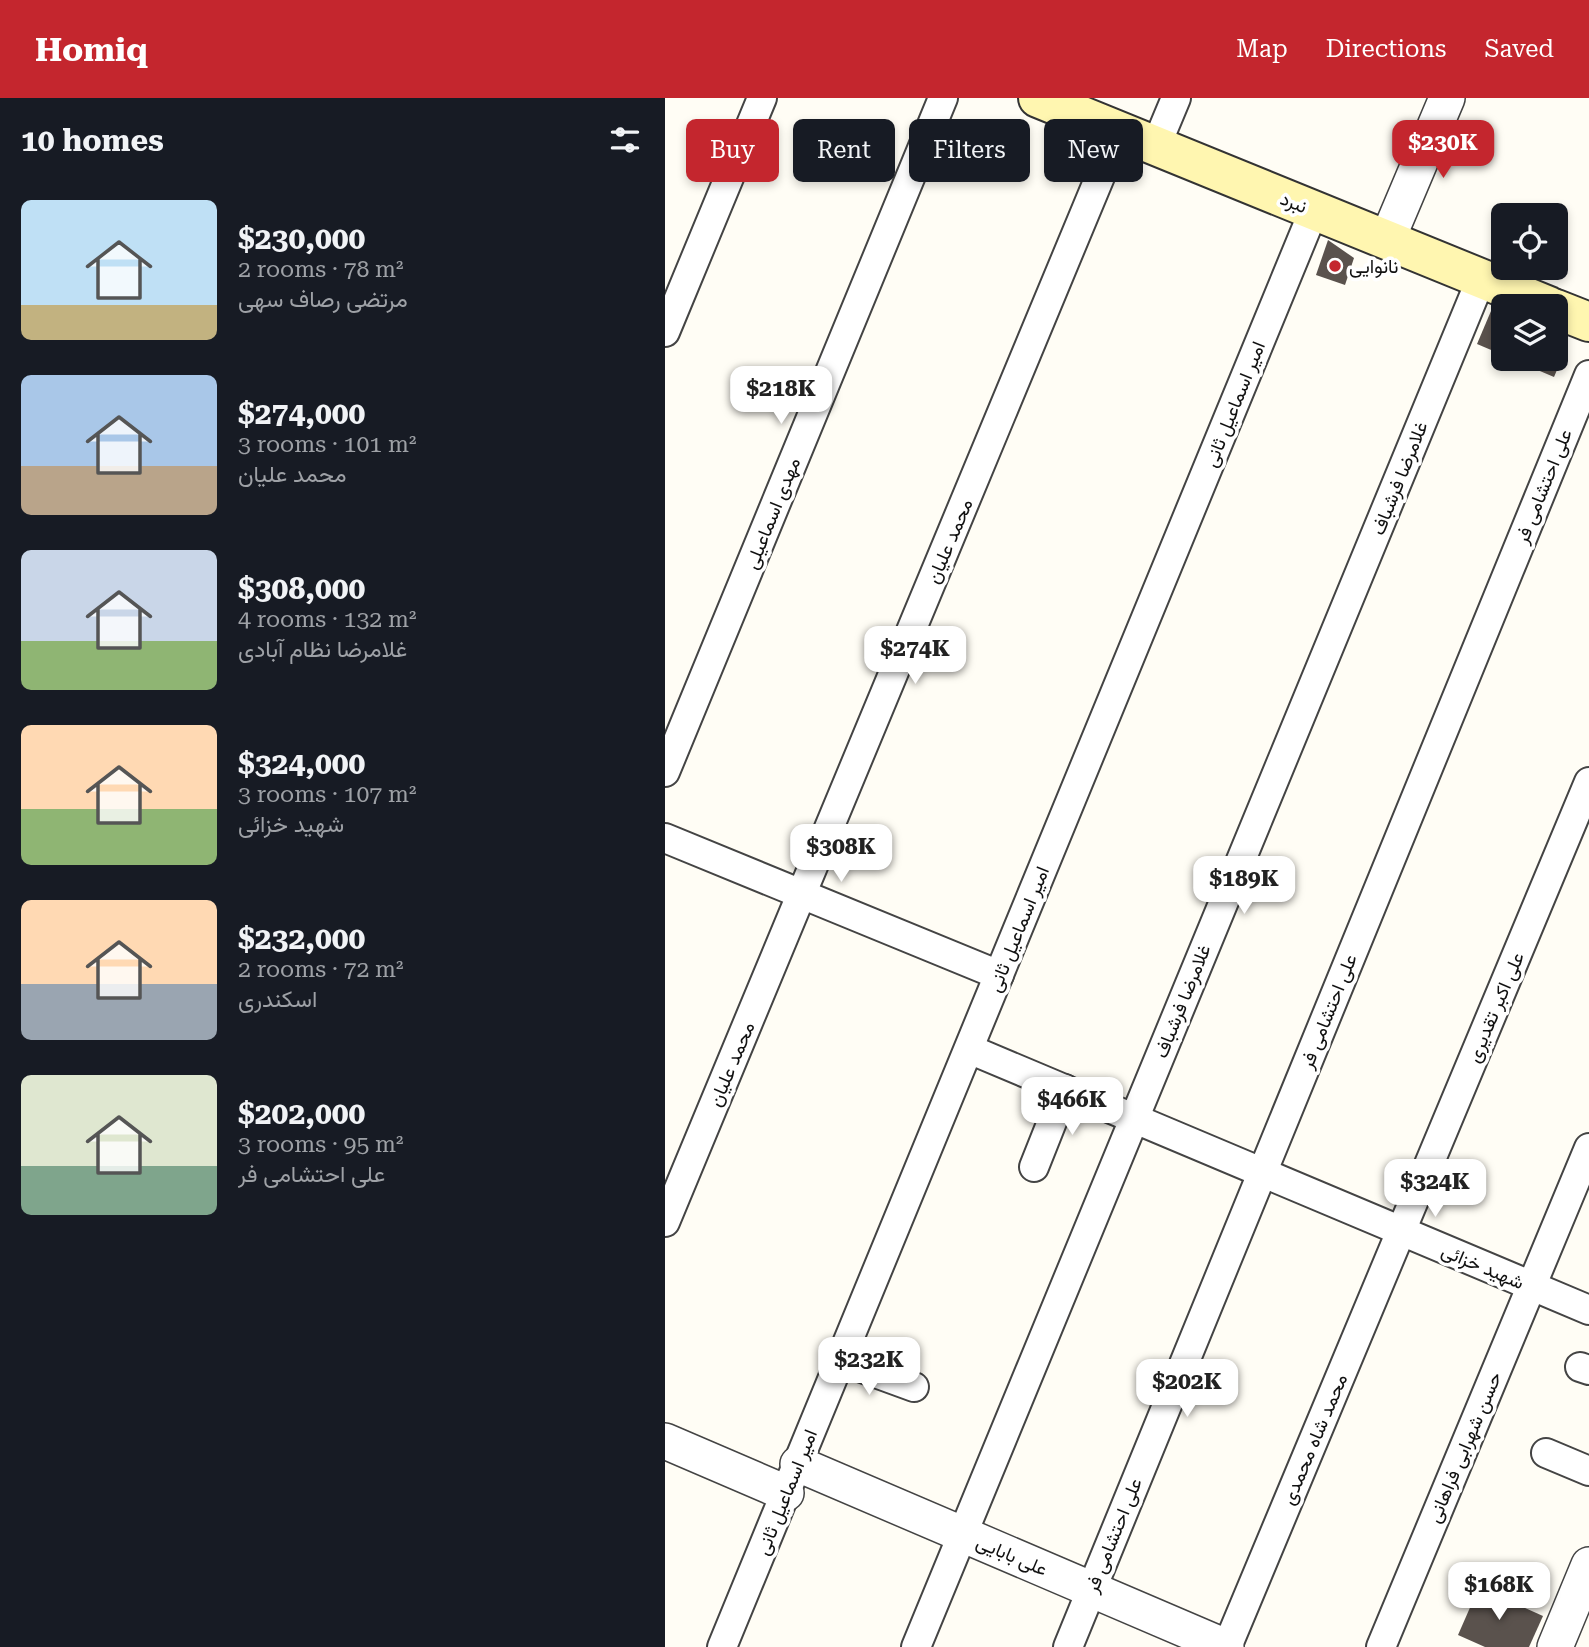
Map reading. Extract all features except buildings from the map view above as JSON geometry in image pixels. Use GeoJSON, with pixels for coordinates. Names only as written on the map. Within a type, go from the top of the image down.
{"type":"FeatureCollection","features":[{"type":"Feature","properties":{"kind":"main road","name":"نبرد"},"geometry":{"type":"LineString","coordinates":[[1038,98],[1090,119]]}},
{"type":"Feature","properties":{"kind":"main road","name":"نبرد"},"geometry":{"type":"LineString","coordinates":[[1143,141],[1519,294]]}},
{"type":"Feature","properties":{"kind":"main road"},"geometry":{"type":"LineString","coordinates":[[1568,314],[1589,323]]}},
{"type":"Feature","properties":{"kind":"street"},"geometry":{"type":"LineString","coordinates":[[665,332],[762,98]]}},
{"type":"Feature","properties":{"kind":"street","name":"مهدی اسماعیلی"},"geometry":{"type":"LineString","coordinates":[[665,772],[943,98]]}},
{"type":"Feature","properties":{"kind":"street"},"geometry":{"type":"LineString","coordinates":[[1156,146],[1176,98]]}},
{"type":"Feature","properties":{"kind":"street"},"geometry":{"type":"LineString","coordinates":[[1387,240],[1447,98]]}},
{"type":"Feature","properties":{"kind":"street","name":"محمد علیان"},"geometry":{"type":"LineString","coordinates":[[665,1223],[1098,182]]}},
{"type":"Feature","properties":{"kind":"street","name":"امیر اسماعیل ثانی"},"geometry":{"type":"LineString","coordinates":[[722,1647],[1314,210]]}},
{"type":"Feature","properties":{"kind":"street","name":"غلامرضا فرشباف"},"geometry":{"type":"LineString","coordinates":[[916,1647],[1482,279]]}},
{"type":"Feature","properties":{"kind":"street","name":"علی احتشامی فر"},"geometry":{"type":"LineString","coordinates":[[1067,1647],[1589,374]]}},
{"type":"Feature","properties":{"kind":"street","name":"علی اکبر تقدیری"},"geometry":{"type":"LineString","coordinates":[[1401,1231],[1589,782]]}},
{"type":"Feature","properties":{"kind":"street"},"geometry":{"type":"LineString","coordinates":[[665,838],[999,975]]}},
{"type":"Feature","properties":{"kind":"street","name":"شهید خزائی"},"geometry":{"type":"LineString","coordinates":[[969,1049],[1589,1310]]}},
{"type":"Feature","properties":{"kind":"street"},"geometry":{"type":"LineString","coordinates":[[1034,1167],[1065,1089]]}},
{"type":"Feature","properties":{"kind":"street","name":"حسن شهرابی فراهانی"},"geometry":{"type":"LineString","coordinates":[[1381,1647],[1589,1148]]}},
{"type":"Feature","properties":{"kind":"street","name":"محمد شاه محمدی"},"geometry":{"type":"LineString","coordinates":[[1226,1647],[1401,1231]]}},
{"type":"Feature","properties":{"kind":"street"},"geometry":{"type":"LineString","coordinates":[[840,1360],[914,1387]]}},
{"type":"Feature","properties":{"kind":"street","name":"علی بابایی"},"geometry":{"type":"LineString","coordinates":[[665,1441],[792,1478],[962,1534],[1226,1647]]}},
{"type":"Feature","properties":{"kind":"street"},"geometry":{"type":"LineString","coordinates":[[1546,1453],[1589,1471]]}},
{"type":"Feature","properties":{"kind":"street"},"geometry":{"type":"LineString","coordinates":[[1555,1647],[1589,1565]]}},
{"type":"Feature","properties":{"kind":"place","name":"نانوایی"},"geometry":{"type":"Point","coordinates":[1335,266]}}]}
